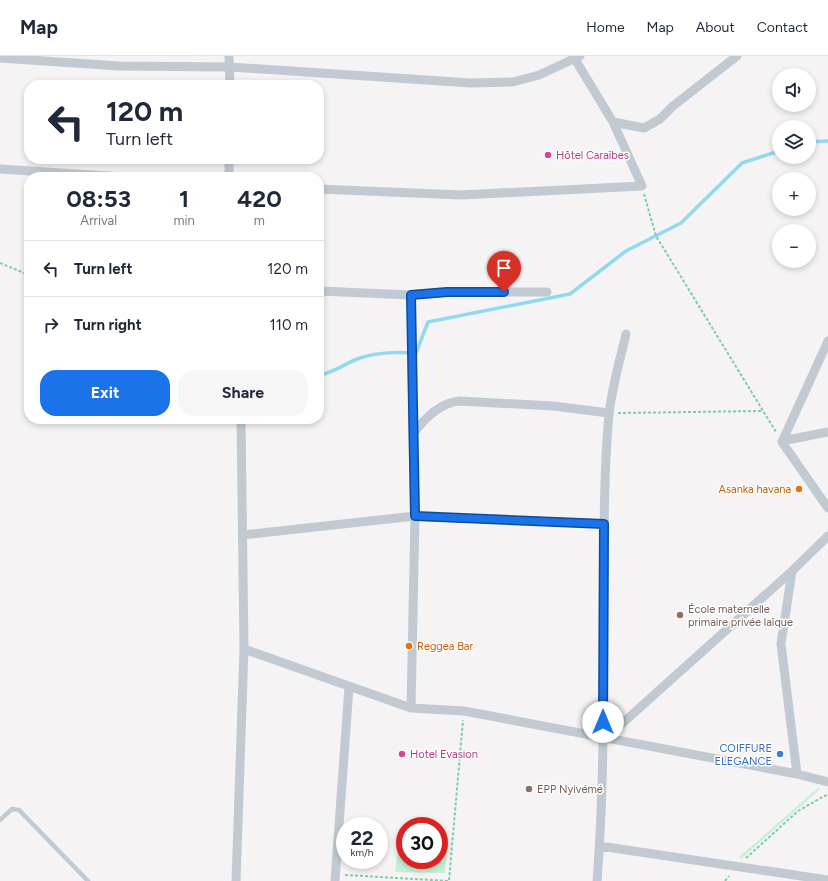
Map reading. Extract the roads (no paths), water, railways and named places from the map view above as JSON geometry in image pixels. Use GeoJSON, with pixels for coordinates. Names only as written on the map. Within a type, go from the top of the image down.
{"type":"FeatureCollection","features":[{"type":"Feature","properties":{"kind":"street"},"geometry":{"type":"LineString","coordinates":[[229,56],[230,80]]}},
{"type":"Feature","properties":{"kind":"street"},"geometry":{"type":"LineString","coordinates":[[613,122],[644,128],[660,119],[673,106],[737,56]]}},
{"type":"Feature","properties":{"kind":"street"},"geometry":{"type":"LineString","coordinates":[[0,58],[119,66],[230,67],[471,83],[512,82],[539,75],[576,57],[613,122],[642,186],[461,195],[324,189]]}},
{"type":"Feature","properties":{"kind":"street"},"geometry":{"type":"LineString","coordinates":[[0,169],[46,172]]}},
{"type":"Feature","properties":{"kind":"street"},"geometry":{"type":"LineString","coordinates":[[324,291],[411,295],[447,292],[547,292]]}},
{"type":"Feature","properties":{"kind":"street"},"geometry":{"type":"LineString","coordinates":[[411,295],[415,516],[411,708]]}},
{"type":"Feature","properties":{"kind":"street"},"geometry":{"type":"LineString","coordinates":[[597,881],[600,846],[604,737],[604,524],[609,413],[626,334]]}},
{"type":"Feature","properties":{"kind":"street"},"geometry":{"type":"LineString","coordinates":[[782,441],[828,341]]}},
{"type":"Feature","properties":{"kind":"street"},"geometry":{"type":"LineString","coordinates":[[413,434],[428,417],[452,402],[459,401],[553,406],[609,413]]}},
{"type":"Feature","properties":{"kind":"street"},"geometry":{"type":"LineString","coordinates":[[236,881],[244,649],[241,424]]}},
{"type":"Feature","properties":{"kind":"street"},"geometry":{"type":"LineString","coordinates":[[782,441],[828,432]]}},
{"type":"Feature","properties":{"kind":"street"},"geometry":{"type":"LineString","coordinates":[[782,441],[828,508]]}},
{"type":"Feature","properties":{"kind":"street"},"geometry":{"type":"LineString","coordinates":[[243,535],[415,516],[604,524]]}},
{"type":"Feature","properties":{"kind":"street"},"geometry":{"type":"LineString","coordinates":[[604,737],[792,571],[828,536]]}},
{"type":"Feature","properties":{"kind":"street"},"geometry":{"type":"LineString","coordinates":[[792,571],[781,644],[797,774]]}},
{"type":"Feature","properties":{"kind":"street"},"geometry":{"type":"LineString","coordinates":[[244,649],[411,708],[464,711],[797,774],[828,782]]}},
{"type":"Feature","properties":{"kind":"street"},"geometry":{"type":"LineString","coordinates":[[335,878],[349,687]]}},
{"type":"Feature","properties":{"kind":"street"},"geometry":{"type":"LineString","coordinates":[[600,846],[737,865],[792,878],[828,880]]}},
{"type":"Feature","properties":{"kind":"lane"},"geometry":{"type":"LineString","coordinates":[[0,820],[12,809],[20,810],[88,881]]}},
{"type":"Feature","properties":{"kind":"waterway"},"geometry":{"type":"LineString","coordinates":[[816,142],[828,141]]}},
{"type":"Feature","properties":{"kind":"waterway"},"geometry":{"type":"LineString","coordinates":[[324,374],[367,356],[388,353],[416,353],[428,322],[570,294],[626,251],[681,223],[742,163],[772,153]]}},
{"type":"Feature","properties":{"kind":"place","name":"Hôtel Caraïbes"},"geometry":{"type":"Point","coordinates":[548,155]}},
{"type":"Feature","properties":{"kind":"place","name":"Asanka havana"},"geometry":{"type":"Point","coordinates":[799,489]}},
{"type":"Feature","properties":{"kind":"place","name":"École maternelle primaire privée laïque"},"geometry":{"type":"Point","coordinates":[680,615]}},
{"type":"Feature","properties":{"kind":"place","name":"Reggea Bar"},"geometry":{"type":"Point","coordinates":[409,646]}},
{"type":"Feature","properties":{"kind":"place","name":"Hotel Evasion"},"geometry":{"type":"Point","coordinates":[402,754]}},
{"type":"Feature","properties":{"kind":"place","name":"COIFFURE ELEGANCE"},"geometry":{"type":"Point","coordinates":[780,754]}},
{"type":"Feature","properties":{"kind":"place","name":"EPP Nyivémé"},"geometry":{"type":"Point","coordinates":[529,789]}}]}
